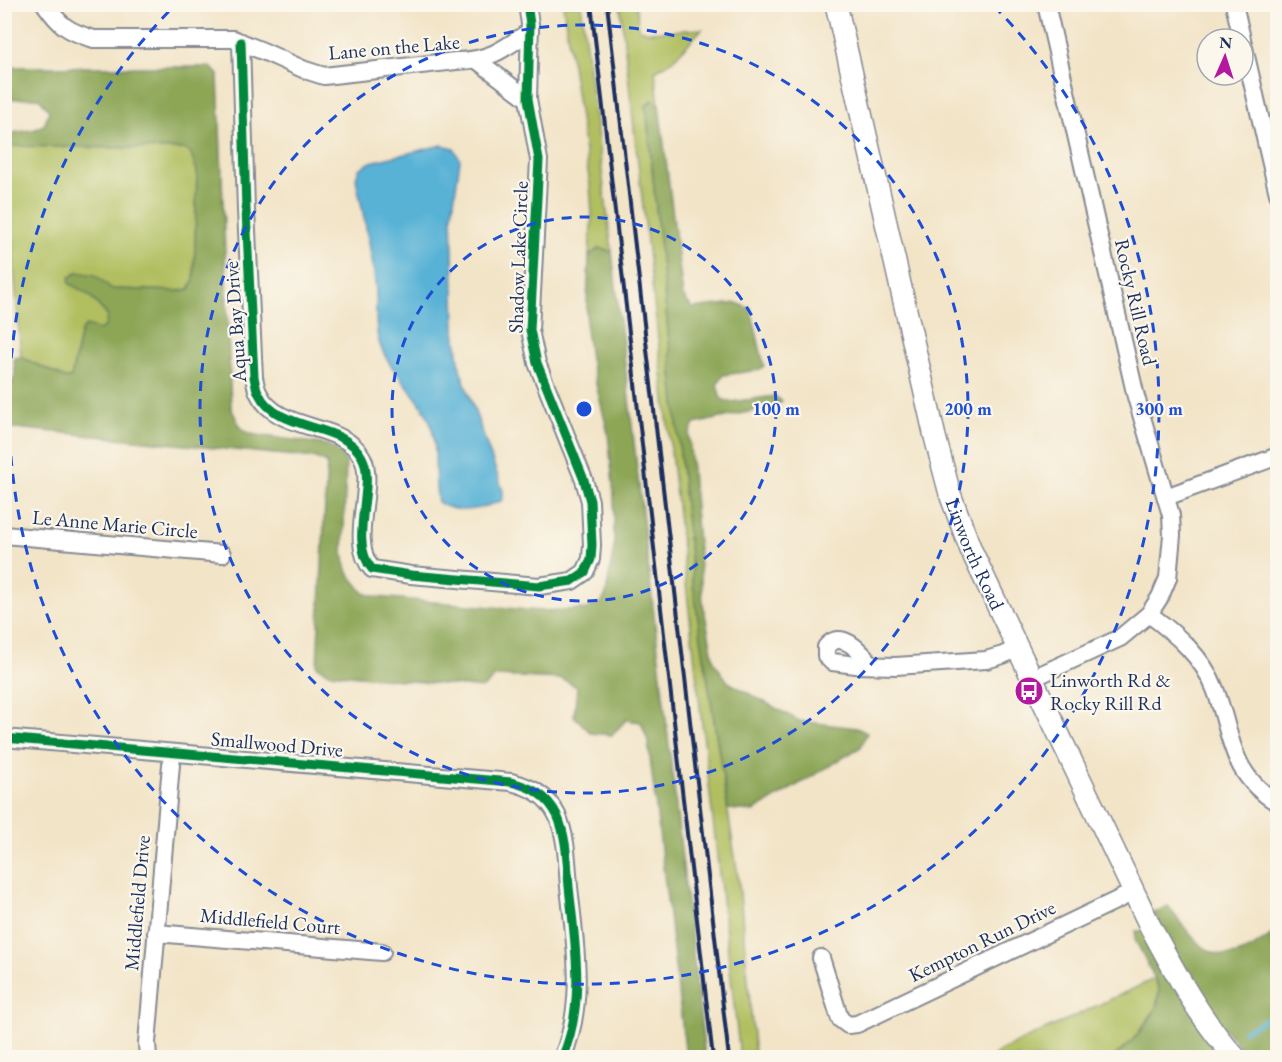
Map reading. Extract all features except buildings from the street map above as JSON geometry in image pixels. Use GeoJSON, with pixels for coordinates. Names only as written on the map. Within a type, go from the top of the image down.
{"type":"FeatureCollection","features":[{"type":"Feature","properties":{"kind":"main road","name":"Linworth Road"},"geometry":{"type":"LineString","coordinates":[[836,4],[950,495],[971,550],[1134,892],[1181,982],[1236,1058]]}},
{"type":"Feature","properties":{"kind":"street","name":"Lane on the Lake"},"geometry":{"type":"LineString","coordinates":[[45,4],[55,18],[73,33],[94,39],[228,39],[241,42],[324,76],[456,61],[478,61],[508,46],[530,31]]}},
{"type":"Feature","properties":{"kind":"street","name":"Shadow Lake Circle"},"geometry":{"type":"LineString","coordinates":[[527,4],[530,31],[528,99],[539,160],[530,330],[537,363],[584,480],[590,501],[592,545],[591,559],[585,572]]}},
{"type":"Feature","properties":{"kind":"street","name":"Rocky Rill Road"},"geometry":{"type":"LineString","coordinates":[[1033,678],[1120,638],[1149,614],[1168,578],[1172,559],[1170,514],[1136,396],[1046,4]]}},
{"type":"Feature","properties":{"kind":"street"},"geometry":{"type":"LineString","coordinates":[[1234,4],[1240,27]]}},
{"type":"Feature","properties":{"kind":"street","name":"Aqua Bay Drive"},"geometry":{"type":"LineString","coordinates":[[241,42],[254,376],[258,393],[276,414],[334,435],[353,445],[363,458],[366,475],[362,545],[366,563],[372,569],[380,572],[539,586],[572,581],[585,572]]}},
{"type":"Feature","properties":{"kind":"street","name":"Lane on the Lake"},"geometry":{"type":"LineString","coordinates":[[478,61],[528,99]]}},
{"type":"Feature","properties":{"kind":"street"},"geometry":{"type":"LineString","coordinates":[[1254,87],[1278,194]]}},
{"type":"Feature","properties":{"kind":"street"},"geometry":{"type":"LineString","coordinates":[[1166,497],[1278,456]]}},
{"type":"Feature","properties":{"kind":"street","name":"Le Anne Marie Circle"},"geometry":{"type":"LineString","coordinates":[[4,535],[222,554]]}},
{"type":"Feature","properties":{"kind":"street"},"geometry":{"type":"LineString","coordinates":[[1149,614],[1184,642],[1199,662],[1215,687],[1225,726],[1241,767],[1252,782],[1278,802]]}},
{"type":"Feature","properties":{"kind":"street"},"geometry":{"type":"LineString","coordinates":[[872,665],[896,666],[986,660],[1003,656],[1018,648]]}},
{"type":"Feature","properties":{"kind":"street","name":"Smallwood Drive"},"geometry":{"type":"LineString","coordinates":[[4,738],[510,782],[528,787],[543,796],[556,814],[564,834],[578,955],[575,1011],[570,1039],[562,1058]]}},
{"type":"Feature","properties":{"kind":"street","name":"Middlefield Drive"},"geometry":{"type":"LineString","coordinates":[[148,1058],[147,1043],[172,753]]}},
{"type":"Feature","properties":{"kind":"street","name":"Kempton Run Drive"},"geometry":{"type":"LineString","coordinates":[[821,958],[840,1018],[848,1025],[856,1024],[1134,892]]}},
{"type":"Feature","properties":{"kind":"street","name":"Middlefield Court"},"geometry":{"type":"LineString","coordinates":[[156,933],[382,952]]}},
{"type":"Feature","properties":{"kind":"green space"},"geometry":{"type":"Polygon","coordinates":[[[563,5],[581,5],[612,252],[599,248],[589,256],[592,213],[590,185],[563,5]]]}},
{"type":"Feature","properties":{"kind":"green space"},"geometry":{"type":"Polygon","coordinates":[[[620,5],[636,5],[639,29],[650,32],[702,29],[672,61],[655,71],[659,105],[652,100],[646,106],[693,586],[739,883],[755,1057],[740,1057],[620,5]]]}},
{"type":"Feature","properties":{"kind":"green space"},"geometry":{"type":"Polygon","coordinates":[[[5,67],[211,67],[218,75],[231,408],[241,428],[250,434],[328,445],[342,455],[346,463],[343,555],[348,573],[364,593],[377,597],[540,611],[586,609],[602,602],[606,594],[614,548],[614,496],[608,433],[590,359],[586,329],[589,256],[599,248],[612,252],[705,1057],[686,1057],[648,741],[641,722],[626,720],[612,735],[591,733],[574,716],[577,687],[562,679],[496,676],[483,688],[329,673],[317,666],[327,463],[316,458],[5,427],[5,403],[15,375],[14,358],[21,357],[65,378],[71,378],[81,331],[86,326],[100,330],[106,325],[107,315],[89,295],[69,283],[70,277],[78,272],[95,275],[112,289],[179,291],[190,289],[194,279],[197,171],[190,152],[183,149],[12,146],[5,142],[8,134],[36,129],[45,124],[49,110],[39,98],[11,99],[5,67]]]}},
{"type":"Feature","properties":{"kind":"green space"},"geometry":{"type":"Polygon","coordinates":[[[652,100],[659,105],[683,296],[692,308],[737,303],[751,309],[764,366],[759,370],[723,375],[717,385],[721,399],[731,402],[775,396],[782,402],[775,406],[694,424],[689,435],[703,604],[714,662],[728,682],[799,721],[857,728],[867,733],[861,747],[754,811],[728,809],[693,586],[646,106],[652,100]]]}},
{"type":"Feature","properties":{"kind":"green space"},"geometry":{"type":"Polygon","coordinates":[[[4,142],[12,146],[183,149],[190,152],[197,171],[194,279],[189,289],[179,291],[112,289],[94,275],[70,283],[89,295],[107,315],[106,325],[100,330],[86,326],[81,331],[71,378],[65,378],[21,357],[4,142]]]}},
{"type":"Feature","properties":{"kind":"green space"},"geometry":{"type":"Polygon","coordinates":[[[1168,906],[1191,936],[1210,951],[1220,955],[1232,955],[1245,951],[1277,931],[1277,1057],[1248,1057],[1220,1023],[1186,975],[1154,913],[1168,906]]]}},
{"type":"Feature","properties":{"kind":"green space"},"geometry":{"type":"Polygon","coordinates":[[[1136,931],[1145,932],[1225,1057],[1113,1058],[1143,1028],[1159,999],[1158,986],[1135,940],[1136,931]]]}},
{"type":"Feature","properties":{"kind":"green space"},"geometry":{"type":"Polygon","coordinates":[[[1154,979],[1159,990],[1156,1008],[1131,1043],[1113,1057],[992,1058],[1002,1050],[1154,979]]]}},
{"type":"Feature","properties":{"kind":"water"},"geometry":{"type":"Polygon","coordinates":[[[442,145],[454,148],[460,160],[452,215],[455,330],[460,369],[503,491],[503,500],[470,510],[454,509],[438,502],[435,447],[431,425],[422,406],[388,362],[379,342],[373,263],[356,178],[359,169],[371,162],[442,145]]]}},
{"type":"Feature","properties":{"kind":"waterway"},"geometry":{"type":"LineString","coordinates":[[1244,1031],[1278,1013]]}},
{"type":"Feature","properties":{"kind":"waterway"},"geometry":{"type":"LineString","coordinates":[[1186,1058],[1191,1055]]}},
{"type":"Feature","properties":{"kind":"railway"},"geometry":{"type":"LineString","coordinates":[[591,4],[713,1058]]}},
{"type":"Feature","properties":{"kind":"railway"},"geometry":{"type":"LineString","coordinates":[[607,4],[729,1058]]}},
{"type":"Feature","properties":{"kind":"cycle path"},"geometry":{"type":"LineString","coordinates":[[241,42],[254,377],[259,394],[268,406],[280,415],[341,437],[362,457],[366,468],[362,543],[365,557],[372,569],[411,575],[539,586],[572,581],[585,572],[591,559],[592,545],[590,501],[584,480],[537,363],[530,330],[539,160],[528,99],[530,24],[527,4]]}},
{"type":"Feature","properties":{"kind":"cycle path"},"geometry":{"type":"LineString","coordinates":[[4,738],[511,782],[532,789],[548,802],[557,815],[566,850],[577,973],[574,1016],[562,1058]]}},
{"type":"Feature","properties":{"kind":"place","name":"Linworth Rd & Rocky Rill Rd"},"geometry":{"type":"Point","coordinates":[1029,691]}}]}
